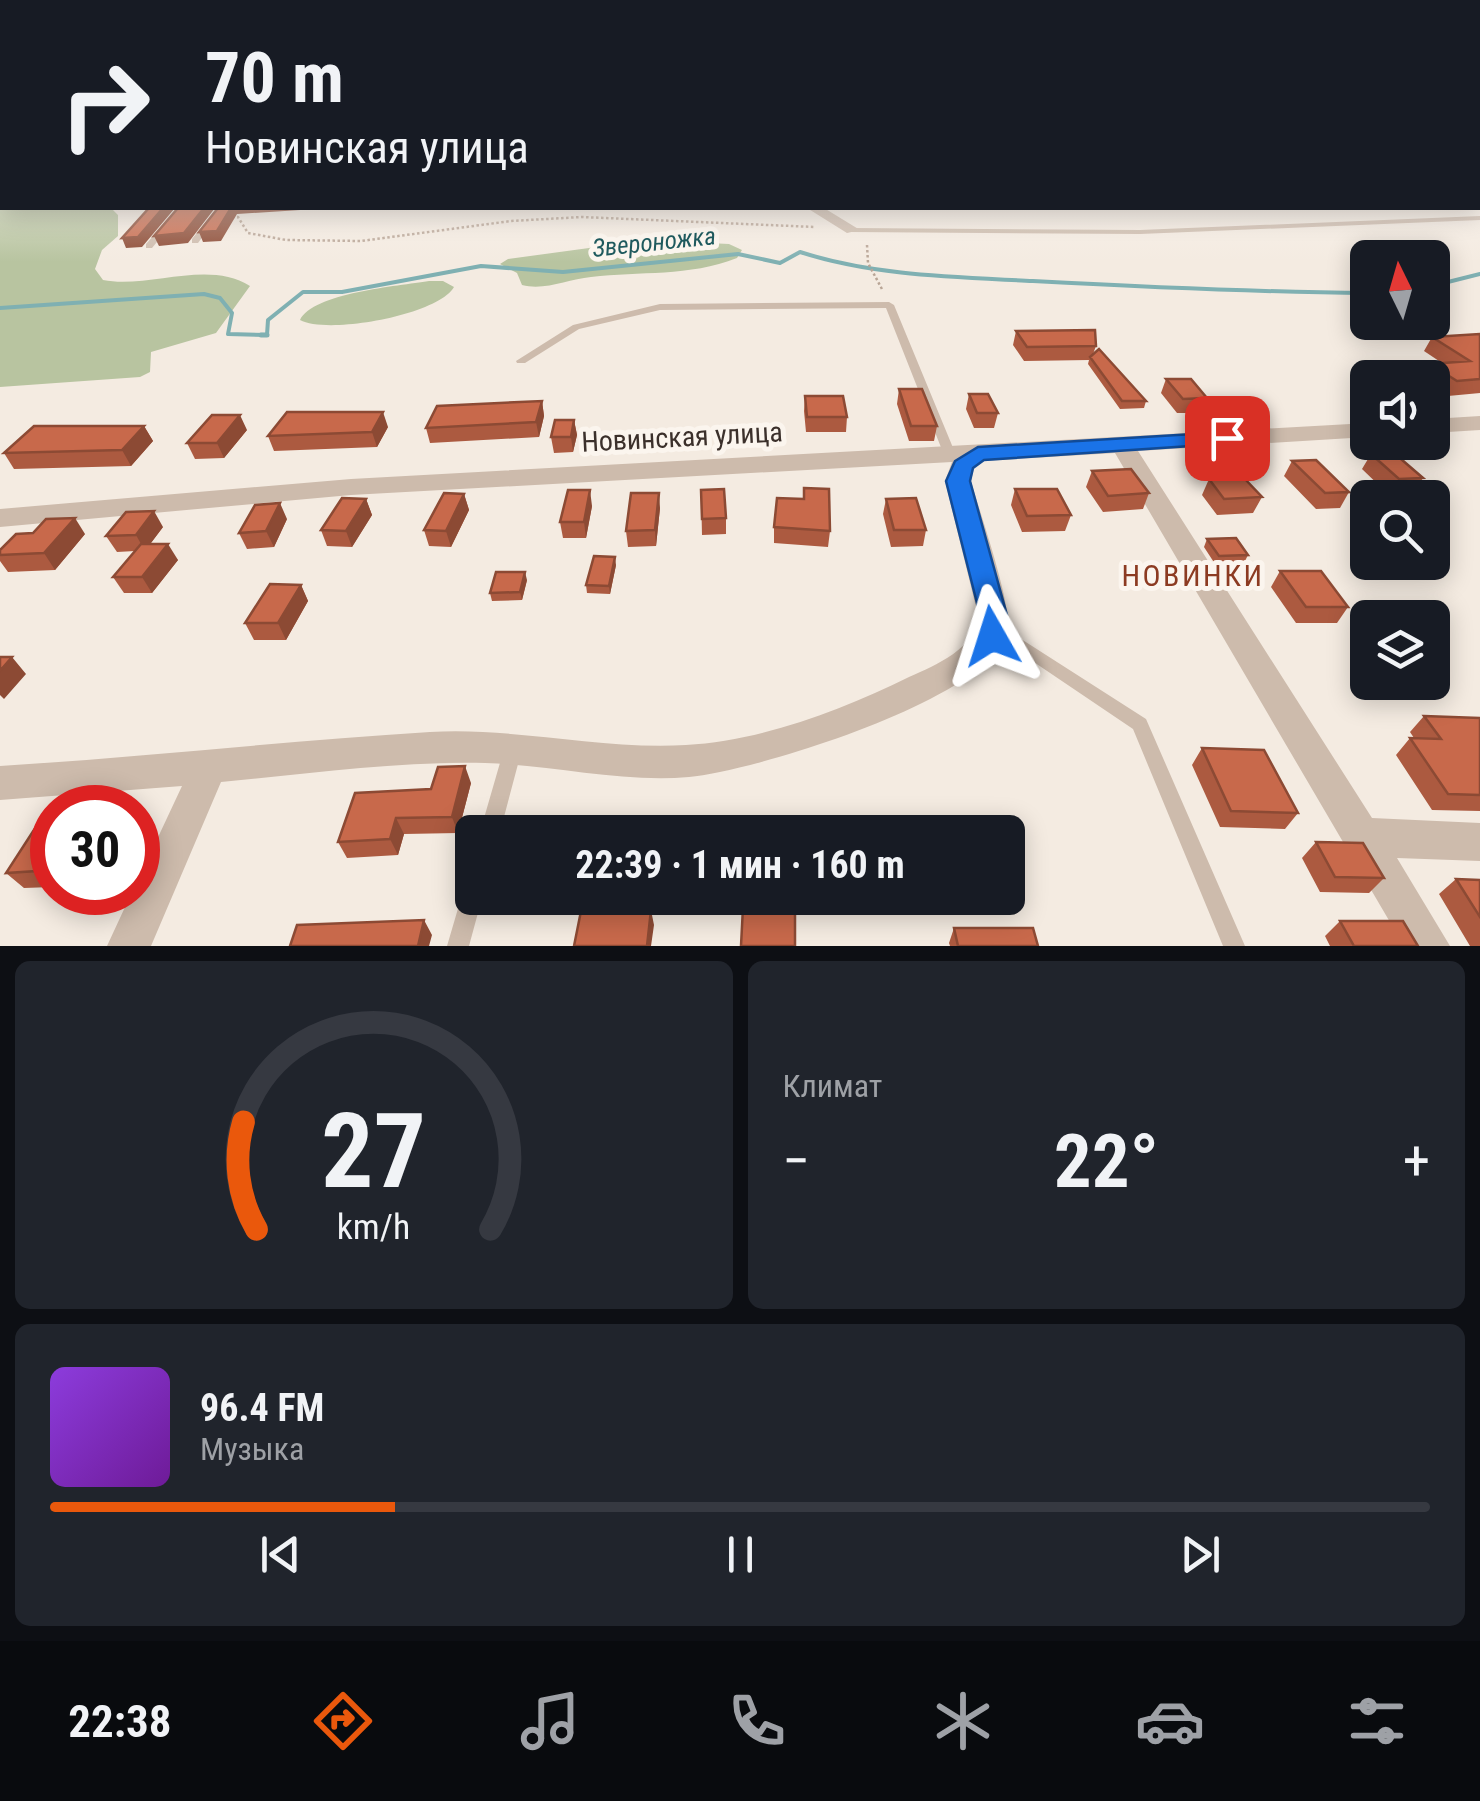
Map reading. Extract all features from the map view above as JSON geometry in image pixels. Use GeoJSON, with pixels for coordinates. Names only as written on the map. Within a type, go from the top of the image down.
{"type":"FeatureCollection","features":[{"type":"Feature","properties":{"kind":"street"},"geometry":{"type":"LineString","coordinates":[[817,210],[848,228]]}},
{"type":"Feature","properties":{"kind":"street"},"geometry":{"type":"LineString","coordinates":[[1450,425],[1480,423]]}},
{"type":"Feature","properties":{"kind":"street","name":"Новинская улица"},"geometry":{"type":"LineString","coordinates":[[0,518],[156,500],[491,476],[916,456],[962,463],[1122,445],[1350,431]]}},
{"type":"Feature","properties":{"kind":"street"},"geometry":{"type":"LineString","coordinates":[[1122,445],[1428,946]]}},
{"type":"Feature","properties":{"kind":"street"},"geometry":{"type":"LineString","coordinates":[[0,783],[208,770],[432,748],[513,749],[686,761],[774,744],[942,676],[976,654],[992,636],[994,615],[962,463]]}},
{"type":"Feature","properties":{"kind":"street"},"geometry":{"type":"LineString","coordinates":[[129,946],[208,770]]}},
{"type":"Feature","properties":{"kind":"street"},"geometry":{"type":"LineString","coordinates":[[1362,836],[1480,842]]}},
{"type":"Feature","properties":{"kind":"lane"},"geometry":{"type":"LineString","coordinates":[[148,246],[180,210]]}},
{"type":"Feature","properties":{"kind":"lane"},"geometry":{"type":"LineString","coordinates":[[195,241],[218,210]]}},
{"type":"Feature","properties":{"kind":"lane"},"geometry":{"type":"LineString","coordinates":[[848,228],[1140,232],[1480,218]]}},
{"type":"Feature","properties":{"kind":"lane"},"geometry":{"type":"LineString","coordinates":[[522,361],[576,327],[660,307],[889,305],[962,463]]}},
{"type":"Feature","properties":{"kind":"lane"},"geometry":{"type":"LineString","coordinates":[[992,626],[1140,724],[1234,946]]}},
{"type":"Feature","properties":{"kind":"lane"},"geometry":{"type":"LineString","coordinates":[[495,815],[513,749]]}},
{"type":"Feature","properties":{"kind":"lane"},"geometry":{"type":"LineString","coordinates":[[458,946],[467,915]]}},
{"type":"Feature","properties":{"kind":"path"},"geometry":{"type":"LineString","coordinates":[[212,218],[238,217],[248,233],[287,243],[404,240],[436,231],[548,218],[848,228]]}},
{"type":"Feature","properties":{"kind":"path"},"geometry":{"type":"LineString","coordinates":[[868,264],[872,274]]}},
{"type":"Feature","properties":{"kind":"green space"},"geometry":{"type":"Polygon","coordinates":[[[0,210],[113,210],[118,215],[118,236],[102,250],[95,269],[103,280],[216,275],[250,286],[216,333],[151,352],[150,372],[140,377],[0,387],[0,210]]]}},
{"type":"Feature","properties":{"kind":"green space"},"geometry":{"type":"Polygon","coordinates":[[[648,240],[729,244],[742,250],[737,258],[701,268],[591,277],[539,287],[522,285],[517,273],[500,264],[508,259],[648,240]]]}},
{"type":"Feature","properties":{"kind":"green space"},"geometry":{"type":"Polygon","coordinates":[[[443,281],[454,287],[427,306],[382,320],[334,325],[300,320],[321,303],[338,297],[443,281]]]}},
{"type":"Feature","properties":{"kind":"building"},"geometry":{"type":"Polygon","coordinates":[[[147,210],[161,210],[138,237],[122,238],[147,210]]]}},
{"type":"Feature","properties":{"kind":"building"},"geometry":{"type":"Polygon","coordinates":[[[176,210],[202,210],[184,233],[154,236],[176,210]]]}},
{"type":"Feature","properties":{"kind":"building"},"geometry":{"type":"Polygon","coordinates":[[[216,210],[230,210],[217,231],[199,232],[216,210]]]}},
{"type":"Feature","properties":{"kind":"building"},"geometry":{"type":"Polygon","coordinates":[[[1095,330],[1096,346],[1027,347],[1016,331],[1095,330]]]}},
{"type":"Feature","properties":{"kind":"building"},"geometry":{"type":"Polygon","coordinates":[[[1480,334],[1480,379],[1457,381],[1450,377],[1450,362],[1470,361],[1437,340],[1450,340],[1450,336],[1480,334]]]}},
{"type":"Feature","properties":{"kind":"building"},"geometry":{"type":"Polygon","coordinates":[[[1099,349],[1146,401],[1122,401],[1090,357],[1099,349]]]}},
{"type":"Feature","properties":{"kind":"building"},"geometry":{"type":"Polygon","coordinates":[[[1166,379],[1191,379],[1207,398],[1183,399],[1166,379]]]}},
{"type":"Feature","properties":{"kind":"building"},"geometry":{"type":"Polygon","coordinates":[[[899,389],[922,389],[937,426],[911,426],[899,389]]]}},
{"type":"Feature","properties":{"kind":"building"},"geometry":{"type":"Polygon","coordinates":[[[969,394],[988,394],[998,413],[977,413],[969,394]]]}},
{"type":"Feature","properties":{"kind":"building"},"geometry":{"type":"Polygon","coordinates":[[[805,396],[843,396],[847,417],[807,417],[805,396]]]}},
{"type":"Feature","properties":{"kind":"building"},"geometry":{"type":"Polygon","coordinates":[[[542,401],[536,422],[426,428],[437,406],[542,401]]]}},
{"type":"Feature","properties":{"kind":"building"},"geometry":{"type":"Polygon","coordinates":[[[287,412],[383,412],[372,432],[268,436],[287,412]]]}},
{"type":"Feature","properties":{"kind":"building"},"geometry":{"type":"Polygon","coordinates":[[[212,415],[240,415],[217,443],[187,443],[212,415]]]}},
{"type":"Feature","properties":{"kind":"building"},"geometry":{"type":"Polygon","coordinates":[[[555,420],[574,420],[571,437],[551,437],[555,420]]]}},
{"type":"Feature","properties":{"kind":"building"},"geometry":{"type":"Polygon","coordinates":[[[34,426],[144,426],[122,450],[4,453],[34,426]]]}},
{"type":"Feature","properties":{"kind":"building"},"geometry":{"type":"Polygon","coordinates":[[[1316,460],[1349,492],[1325,493],[1292,461],[1316,460]]]}},
{"type":"Feature","properties":{"kind":"building"},"geometry":{"type":"Polygon","coordinates":[[[1378,460],[1402,460],[1423,478],[1399,479],[1378,460]]]}},
{"type":"Feature","properties":{"kind":"building"},"geometry":{"type":"Polygon","coordinates":[[[1131,469],[1149,493],[1108,496],[1092,471],[1131,469]]]}},
{"type":"Feature","properties":{"kind":"building"},"geometry":{"type":"Polygon","coordinates":[[[1244,478],[1262,497],[1224,499],[1209,479],[1244,478]]]}},
{"type":"Feature","properties":{"kind":"building"},"geometry":{"type":"Polygon","coordinates":[[[804,488],[829,489],[830,531],[774,527],[777,498],[804,499],[804,488]]]}},
{"type":"Feature","properties":{"kind":"building"},"geometry":{"type":"Polygon","coordinates":[[[724,489],[726,518],[702,519],[701,490],[724,489]]]}},
{"type":"Feature","properties":{"kind":"building"},"geometry":{"type":"Polygon","coordinates":[[[1015,489],[1057,489],[1071,515],[1027,516],[1015,489]]]}},
{"type":"Feature","properties":{"kind":"building"},"geometry":{"type":"Polygon","coordinates":[[[568,490],[590,490],[584,522],[560,522],[568,490]]]}},
{"type":"Feature","properties":{"kind":"building"},"geometry":{"type":"Polygon","coordinates":[[[444,493],[464,494],[446,531],[424,530],[444,493]]]}},
{"type":"Feature","properties":{"kind":"building"},"geometry":{"type":"Polygon","coordinates":[[[631,493],[659,493],[655,530],[626,531],[631,493]]]}},
{"type":"Feature","properties":{"kind":"building"},"geometry":{"type":"Polygon","coordinates":[[[342,498],[366,499],[346,531],[321,530],[342,498]]]}},
{"type":"Feature","properties":{"kind":"building"},"geometry":{"type":"Polygon","coordinates":[[[916,498],[926,530],[894,530],[886,499],[916,498]]]}},
{"type":"Feature","properties":{"kind":"building"},"geometry":{"type":"Polygon","coordinates":[[[280,503],[266,531],[239,533],[255,505],[280,503]]]}},
{"type":"Feature","properties":{"kind":"building"},"geometry":{"type":"Polygon","coordinates":[[[154,511],[136,535],[106,536],[126,512],[154,511]]]}},
{"type":"Feature","properties":{"kind":"building"},"geometry":{"type":"Polygon","coordinates":[[[75,518],[44,553],[0,555],[0,550],[16,534],[33,533],[46,519],[75,518]]]}},
{"type":"Feature","properties":{"kind":"building"},"geometry":{"type":"Polygon","coordinates":[[[1236,538],[1248,555],[1219,556],[1207,539],[1236,538]]]}},
{"type":"Feature","properties":{"kind":"building"},"geometry":{"type":"Polygon","coordinates":[[[141,544],[168,544],[142,577],[113,577],[141,544]]]}},
{"type":"Feature","properties":{"kind":"building"},"geometry":{"type":"Polygon","coordinates":[[[594,556],[615,557],[609,586],[586,585],[594,556]]]}},
{"type":"Feature","properties":{"kind":"building"},"geometry":{"type":"Polygon","coordinates":[[[1280,571],[1321,571],[1348,607],[1306,607],[1280,571]]]}},
{"type":"Feature","properties":{"kind":"building"},"geometry":{"type":"Polygon","coordinates":[[[496,572],[525,572],[520,592],[490,593],[496,572]]]}},
{"type":"Feature","properties":{"kind":"building"},"geometry":{"type":"Polygon","coordinates":[[[270,584],[301,585],[278,623],[245,623],[270,584]]]}},
{"type":"Feature","properties":{"kind":"building"},"geometry":{"type":"Polygon","coordinates":[[[0,657],[12,657],[0,671],[0,657]]]}},
{"type":"Feature","properties":{"kind":"building"},"geometry":{"type":"Polygon","coordinates":[[[1424,716],[1480,718],[1480,795],[1448,794],[1410,738],[1441,739],[1424,716]]]}},
{"type":"Feature","properties":{"kind":"building"},"geometry":{"type":"Polygon","coordinates":[[[1202,748],[1264,750],[1298,813],[1231,811],[1202,748]]]}},
{"type":"Feature","properties":{"kind":"building"},"geometry":{"type":"Polygon","coordinates":[[[465,766],[452,817],[396,818],[390,839],[338,842],[355,793],[431,789],[438,767],[465,766]]]}},
{"type":"Feature","properties":{"kind":"building"},"geometry":{"type":"Polygon","coordinates":[[[30,836],[30,871],[6,873],[30,836]]]}},
{"type":"Feature","properties":{"kind":"building"},"geometry":{"type":"Polygon","coordinates":[[[1316,842],[1363,843],[1384,878],[1335,877],[1316,842]]]}},
{"type":"Feature","properties":{"kind":"building"},"geometry":{"type":"Polygon","coordinates":[[[1456,879],[1480,880],[1480,917],[1456,879]]]}},
{"type":"Feature","properties":{"kind":"building"},"geometry":{"type":"Polygon","coordinates":[[[580,915],[650,915],[647,946],[574,946],[580,915]]]}},
{"type":"Feature","properties":{"kind":"building"},"geometry":{"type":"Polygon","coordinates":[[[743,915],[795,915],[795,946],[741,946],[743,915]]]}},
{"type":"Feature","properties":{"kind":"building"},"geometry":{"type":"Polygon","coordinates":[[[424,920],[418,946],[290,946],[297,925],[424,920]]]}},
{"type":"Feature","properties":{"kind":"building"},"geometry":{"type":"Polygon","coordinates":[[[1340,921],[1403,921],[1418,946],[1354,946],[1340,921]]]}},
{"type":"Feature","properties":{"kind":"building"},"geometry":{"type":"Polygon","coordinates":[[[954,928],[1033,928],[1038,946],[958,946],[954,928]]]}},
{"type":"Feature","properties":{"kind":"waterway","name":"Звероножка"},"geometry":{"type":"LineString","coordinates":[[267,335],[268,320],[303,292],[342,292],[481,266],[563,272],[738,254],[780,263],[800,252],[886,271],[945,276],[1350,293]]}},
{"type":"Feature","properties":{"kind":"waterway","name":"Звероножка"},"geometry":{"type":"LineString","coordinates":[[1450,282],[1480,274]]}},
{"type":"Feature","properties":{"kind":"waterway","name":"Звероножка"},"geometry":{"type":"LineString","coordinates":[[0,308],[204,294],[220,298],[232,313],[228,334],[267,335]]}},
{"type":"Feature","properties":{"kind":"waterway","name":"Звероножка"},"geometry":{"type":"LineString","coordinates":[[261,335],[267,335]]}},
{"type":"Feature","properties":{"kind":"district","name":"НОВИНКИ"},"geometry":{"type":"Point","coordinates":[1193,575]}},
{"type":"Feature","properties":{"kind":"route"},"geometry":{"type":"LineString","coordinates":[[992,636],[994,615],[958,481],[963,466],[978,454],[1227,438]]}}]}
